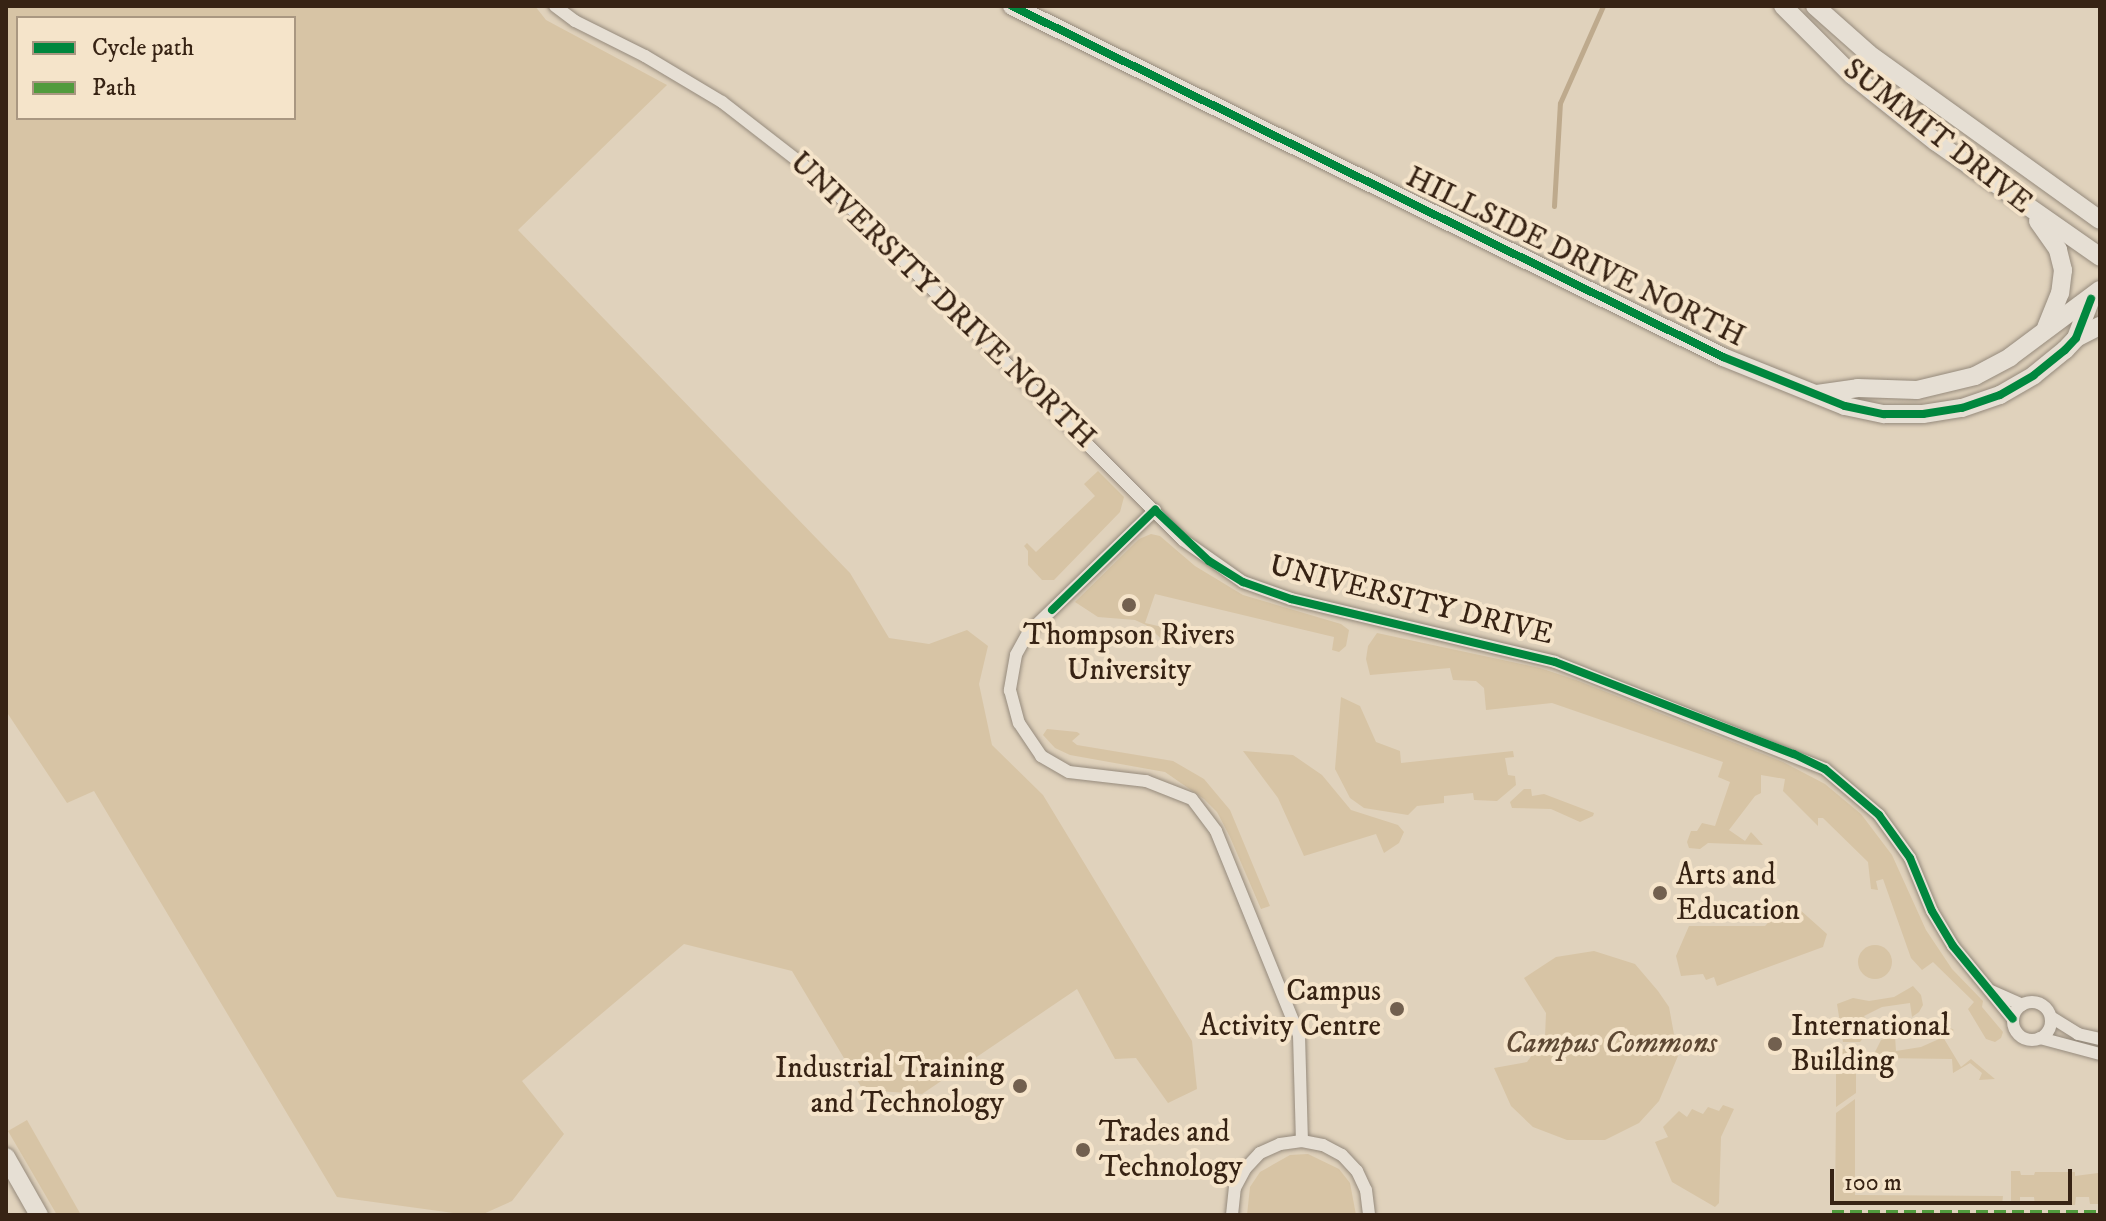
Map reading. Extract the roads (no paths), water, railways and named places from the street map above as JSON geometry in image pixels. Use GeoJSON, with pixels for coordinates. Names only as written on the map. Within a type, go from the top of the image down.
{"type":"FeatureCollection","features":[{"type":"Feature","properties":{"kind":"street","name":"UNIVERSITY DRIVE NORTH"},"geometry":{"type":"LineString","coordinates":[[555,6],[575,21],[655,62],[722,102],[824,181],[1155,510]]}},
{"type":"Feature","properties":{"kind":"street","name":"HILLSIDE DRIVE NORTH"},"geometry":{"type":"LineString","coordinates":[[1012,6],[1723,357],[1845,406],[1884,414],[1953,410],[2017,386],[2050,363],[2076,338],[2096,294]]}},
{"type":"Feature","properties":{"kind":"street","name":"SUMMIT DRIVE"},"geometry":{"type":"LineString","coordinates":[[1783,6],[1852,75],[2029,209],[2100,257]]}},
{"type":"Feature","properties":{"kind":"street","name":"SUMMIT DRIVE"},"geometry":{"type":"LineString","coordinates":[[1815,6],[1869,54],[2100,220]]}},
{"type":"Feature","properties":{"kind":"street"},"geometry":{"type":"LineString","coordinates":[[2069,199],[2100,206]]}},
{"type":"Feature","properties":{"kind":"street"},"geometry":{"type":"LineString","coordinates":[[2029,209],[2058,250],[2063,270],[2060,293],[2046,327]]}},
{"type":"Feature","properties":{"kind":"street","name":"HILLSIDE DRIVE NORTH"},"geometry":{"type":"LineString","coordinates":[[1817,394],[1858,388],[1917,390],[1956,382],[2010,357],[2046,327],[2096,294]]}},
{"type":"Feature","properties":{"kind":"street"},"geometry":{"type":"LineString","coordinates":[[2076,338],[2100,326]]}},
{"type":"Feature","properties":{"kind":"street","name":"UNIVERSITY DRIVE"},"geometry":{"type":"LineString","coordinates":[[1155,510],[1209,561],[1243,582],[1291,599],[1555,662],[1825,769],[1879,815],[1910,858],[1932,911],[1953,946],[2013,1019]]}},
{"type":"Feature","properties":{"kind":"street"},"geometry":{"type":"LineString","coordinates":[[1155,510],[1028,633],[1016,655],[1010,690],[1019,723],[1041,756],[1069,772],[1146,781],[1192,799],[1216,831],[1299,1035],[1302,1141]]}},
{"type":"Feature","properties":{"kind":"street","name":"UNIVERSITY DRIVE"},"geometry":{"type":"LineString","coordinates":[[1991,991],[2022,1005]]}},
{"type":"Feature","properties":{"kind":"street"},"geometry":{"type":"LineString","coordinates":[[2100,1039],[2075,1033],[2051,1017],[2040,1004],[2022,1005],[2013,1019],[2019,1035],[2029,1040],[2056,1039],[2100,1054]]}},
{"type":"Feature","properties":{"kind":"street"},"geometry":{"type":"LineString","coordinates":[[2040,1038],[2049,1030],[2051,1017]]}},
{"type":"Feature","properties":{"kind":"street"},"geometry":{"type":"LineString","coordinates":[[1232,1215],[1235,1188],[1245,1169],[1260,1153],[1280,1144],[1302,1141],[1323,1145],[1342,1155],[1357,1171],[1366,1190],[1369,1215]]}},
{"type":"Feature","properties":{"kind":"street"},"geometry":{"type":"LineString","coordinates":[[6,1157],[39,1215]]}},
{"type":"Feature","properties":{"kind":"waterway"},"geometry":{"type":"LineString","coordinates":[[1554,206],[1560,103],[1603,6]]}},
{"type":"Feature","properties":{"kind":"place","name":"Thompson Rivers University"},"geometry":{"type":"Point","coordinates":[1129,605]}},
{"type":"Feature","properties":{"kind":"place","name":"Arts and Education"},"geometry":{"type":"Point","coordinates":[1660,893]}},
{"type":"Feature","properties":{"kind":"place","name":"Campus Activity Centre"},"geometry":{"type":"Point","coordinates":[1397,1009]}},
{"type":"Feature","properties":{"kind":"place","name":"International Building"},"geometry":{"type":"Point","coordinates":[1775,1044]}},
{"type":"Feature","properties":{"kind":"place","name":"Industrial Training and Technology"},"geometry":{"type":"Point","coordinates":[1020,1086]}},
{"type":"Feature","properties":{"kind":"place","name":"Trades and Technology"},"geometry":{"type":"Point","coordinates":[1083,1150]}},
{"type":"Feature","properties":{"kind":"park label","name":"Campus Commons"},"geometry":{"type":"Point","coordinates":[1611,1044]}}]}
